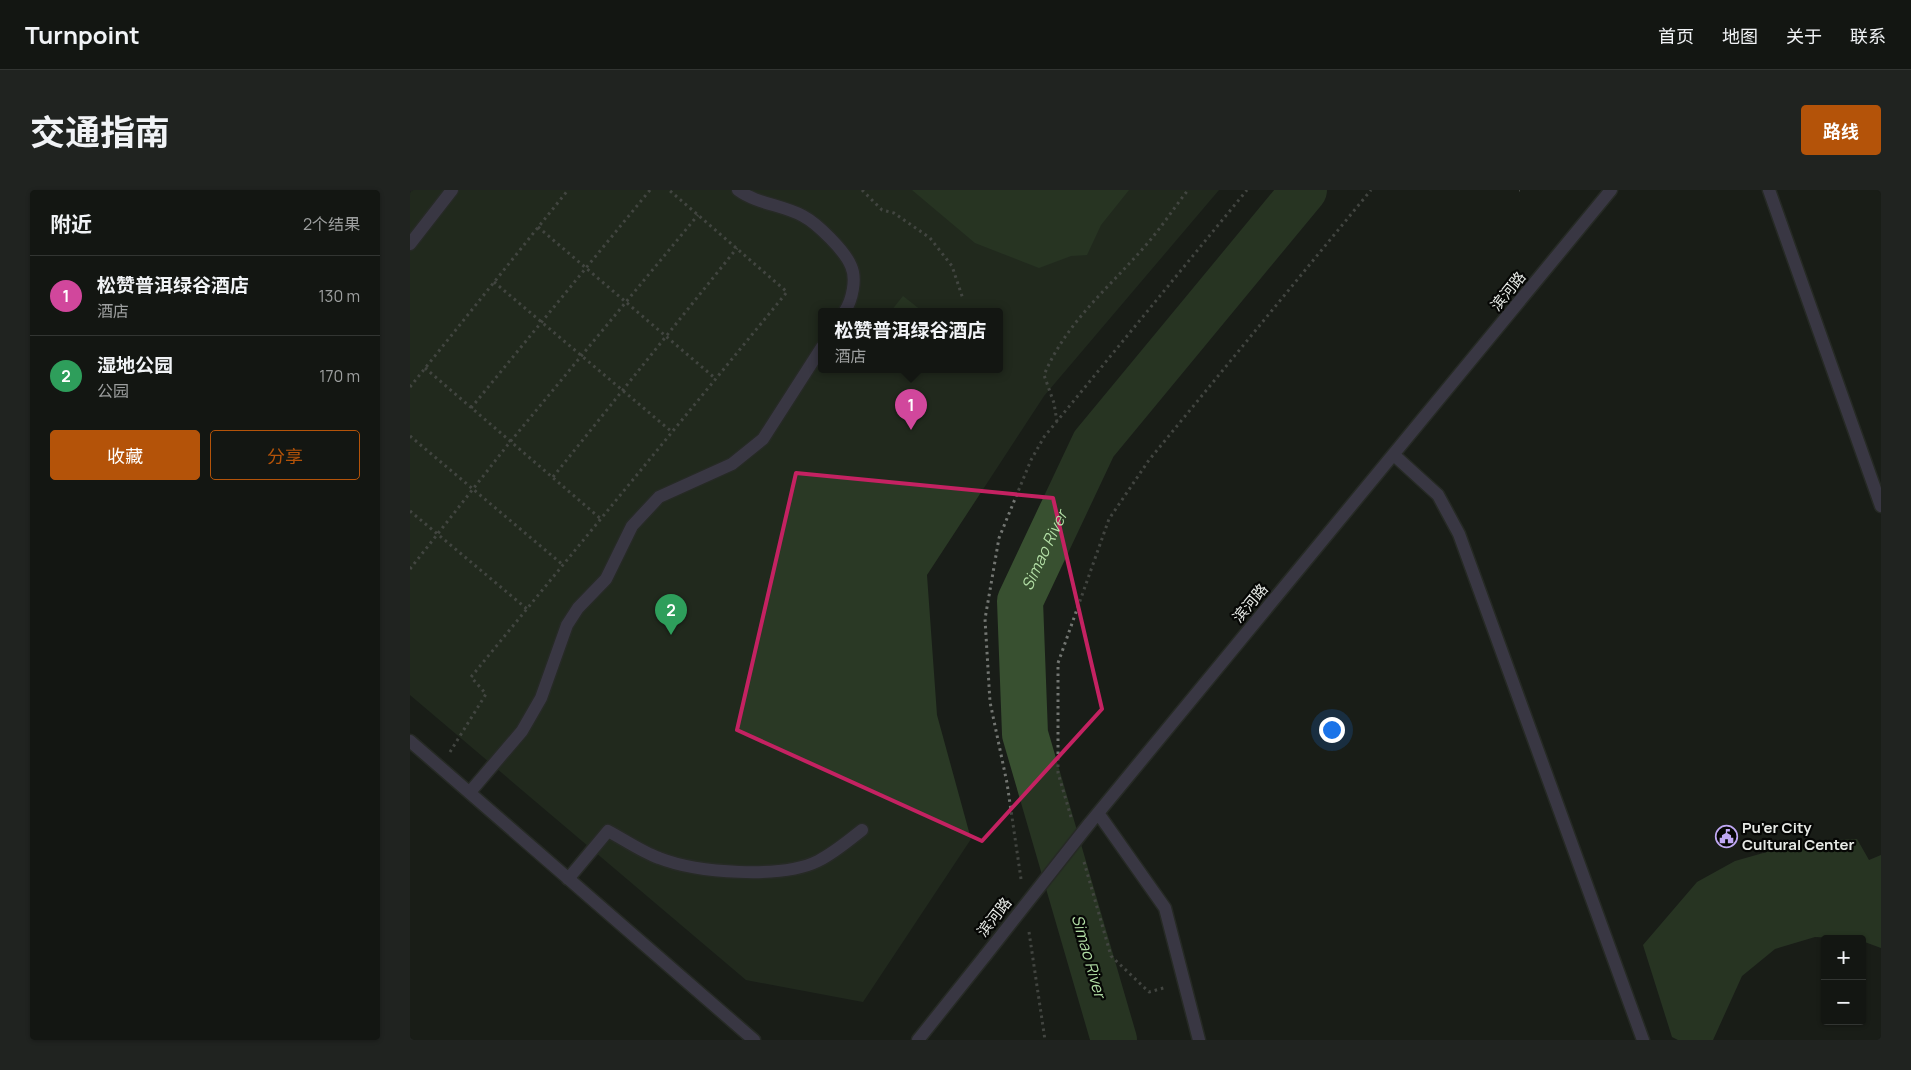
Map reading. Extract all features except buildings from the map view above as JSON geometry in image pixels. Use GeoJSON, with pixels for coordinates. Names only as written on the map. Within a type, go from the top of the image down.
{"type":"FeatureCollection","features":[{"type":"Feature","properties":{"kind":"street"},"geometry":{"type":"LineString","coordinates":[[410,244],[452,190]]}},
{"type":"Feature","properties":{"kind":"street"},"geometry":{"type":"LineString","coordinates":[[738,190],[803,216],[822,231],[852,267],[853,286],[846,308]]}},
{"type":"Feature","properties":{"kind":"street","name":"滨河路"},"geometry":{"type":"LineString","coordinates":[[918,1040],[1089,824],[1611,190]]}},
{"type":"Feature","properties":{"kind":"street"},"geometry":{"type":"LineString","coordinates":[[1769,190],[1881,506]]}},
{"type":"Feature","properties":{"kind":"street"},"geometry":{"type":"LineString","coordinates":[[470,792],[522,731],[542,698],[566,625],[578,608],[606,579],[632,526],[659,497],[732,464],[763,439],[818,353]]}},
{"type":"Feature","properties":{"kind":"street"},"geometry":{"type":"LineString","coordinates":[[1394,455],[1438,495],[1459,534],[1643,1040]]}},
{"type":"Feature","properties":{"kind":"street"},"geometry":{"type":"LineString","coordinates":[[410,741],[754,1040]]}},
{"type":"Feature","properties":{"kind":"street"},"geometry":{"type":"LineString","coordinates":[[1098,813],[1165,908],[1198,1040]]}},
{"type":"Feature","properties":{"kind":"street"},"geometry":{"type":"LineString","coordinates":[[568,879],[608,831],[659,858],[703,869],[754,872],[789,868],[817,862],[862,830]]}},
{"type":"Feature","properties":{"kind":"path"},"geometry":{"type":"LineString","coordinates":[[410,387],[568,190]]}},
{"type":"Feature","properties":{"kind":"path"},"geometry":{"type":"LineString","coordinates":[[471,408],[650,190]]}},
{"type":"Feature","properties":{"kind":"path"},"geometry":{"type":"LineString","coordinates":[[440,767],[486,694],[471,677],[788,292],[669,190]]}},
{"type":"Feature","properties":{"kind":"path"},"geometry":{"type":"LineString","coordinates":[[862,190],[882,210],[894,213],[930,238],[952,266],[963,299]]}},
{"type":"Feature","properties":{"kind":"path"},"geometry":{"type":"LineString","coordinates":[[1056,422],[1054,403],[1044,375],[1053,353],[1068,330],[1146,245],[1188,190]]}},
{"type":"Feature","properties":{"kind":"path"},"geometry":{"type":"LineString","coordinates":[[1022,882],[1007,783],[990,702],[985,619],[999,538],[1031,460],[1044,437],[1247,190]]}},
{"type":"Feature","properties":{"kind":"path"},"geometry":{"type":"LineString","coordinates":[[1072,822],[1058,774],[1058,663],[1109,519],[1149,460],[1371,190]]}},
{"type":"Feature","properties":{"kind":"path"},"geometry":{"type":"LineString","coordinates":[[410,569],[510,442],[698,215]]}},
{"type":"Feature","properties":{"kind":"path"},"geometry":{"type":"LineString","coordinates":[[538,227],[716,379]]}},
{"type":"Feature","properties":{"kind":"path"},"geometry":{"type":"LineString","coordinates":[[553,477],[737,248]]}},
{"type":"Feature","properties":{"kind":"path"},"geometry":{"type":"LineString","coordinates":[[494,282],[672,432]]}},
{"type":"Feature","properties":{"kind":"path"},"geometry":{"type":"LineString","coordinates":[[425,368],[601,519]]}},
{"type":"Feature","properties":{"kind":"path"},"geometry":{"type":"LineString","coordinates":[[410,436],[563,565]]}},
{"type":"Feature","properties":{"kind":"path"},"geometry":{"type":"LineString","coordinates":[[410,511],[527,609]]}},
{"type":"Feature","properties":{"kind":"path"},"geometry":{"type":"LineString","coordinates":[[1083,860],[1111,956],[1149,992],[1185,985]]}},
{"type":"Feature","properties":{"kind":"path"},"geometry":{"type":"LineString","coordinates":[[1029,931],[1045,1040]]}},
{"type":"Feature","properties":{"kind":"highlighted area"},"geometry":{"type":"Polygon","coordinates":[[[796,473],[1053,498],[1102,709],[982,841],[737,730],[796,473]]]}},
{"type":"Feature","properties":{"kind":"shaded area"},"geometry":{"type":"Polygon","coordinates":[[[410,190],[1219,190],[1044,396],[927,575],[937,715],[971,839],[863,1002],[746,980],[410,695],[410,190]]]}},
{"type":"Feature","properties":{"kind":"shaded area"},"geometry":{"type":"Polygon","coordinates":[[[912,190],[1129,190],[1101,225],[1087,255],[1071,256],[1039,268],[975,243],[912,190]]]}},
{"type":"Feature","properties":{"kind":"shaded area"},"geometry":{"type":"Polygon","coordinates":[[[903,296],[918,308],[893,308],[903,296]]]}},
{"type":"Feature","properties":{"kind":"shaded area"},"geometry":{"type":"Polygon","coordinates":[[[1857,839],[1869,860],[1881,855],[1881,948],[1866,942],[1866,935],[1821,935],[1821,937],[1815,937],[1775,949],[1742,976],[1713,1040],[1678,1040],[1672,1037],[1643,945],[1697,882],[1735,861],[1802,842],[1857,839]]]}},
{"type":"Feature","properties":{"kind":"waterway","name":"Simao River"},"geometry":{"type":"LineString","coordinates":[[1114,1040],[1025,734],[1020,601],[1094,444],[1304,190]]}},
{"type":"Feature","properties":{"kind":"place","name":"松赞普洱绿谷酒店"},"geometry":{"type":"Point","coordinates":[911,430]}},
{"type":"Feature","properties":{"kind":"place","name":"湿地公园"},"geometry":{"type":"Point","coordinates":[671,635]}},
{"type":"Feature","properties":{"kind":"place","name":"Pu'er City Cultural Center"},"geometry":{"type":"Point","coordinates":[1726,836]}}]}
